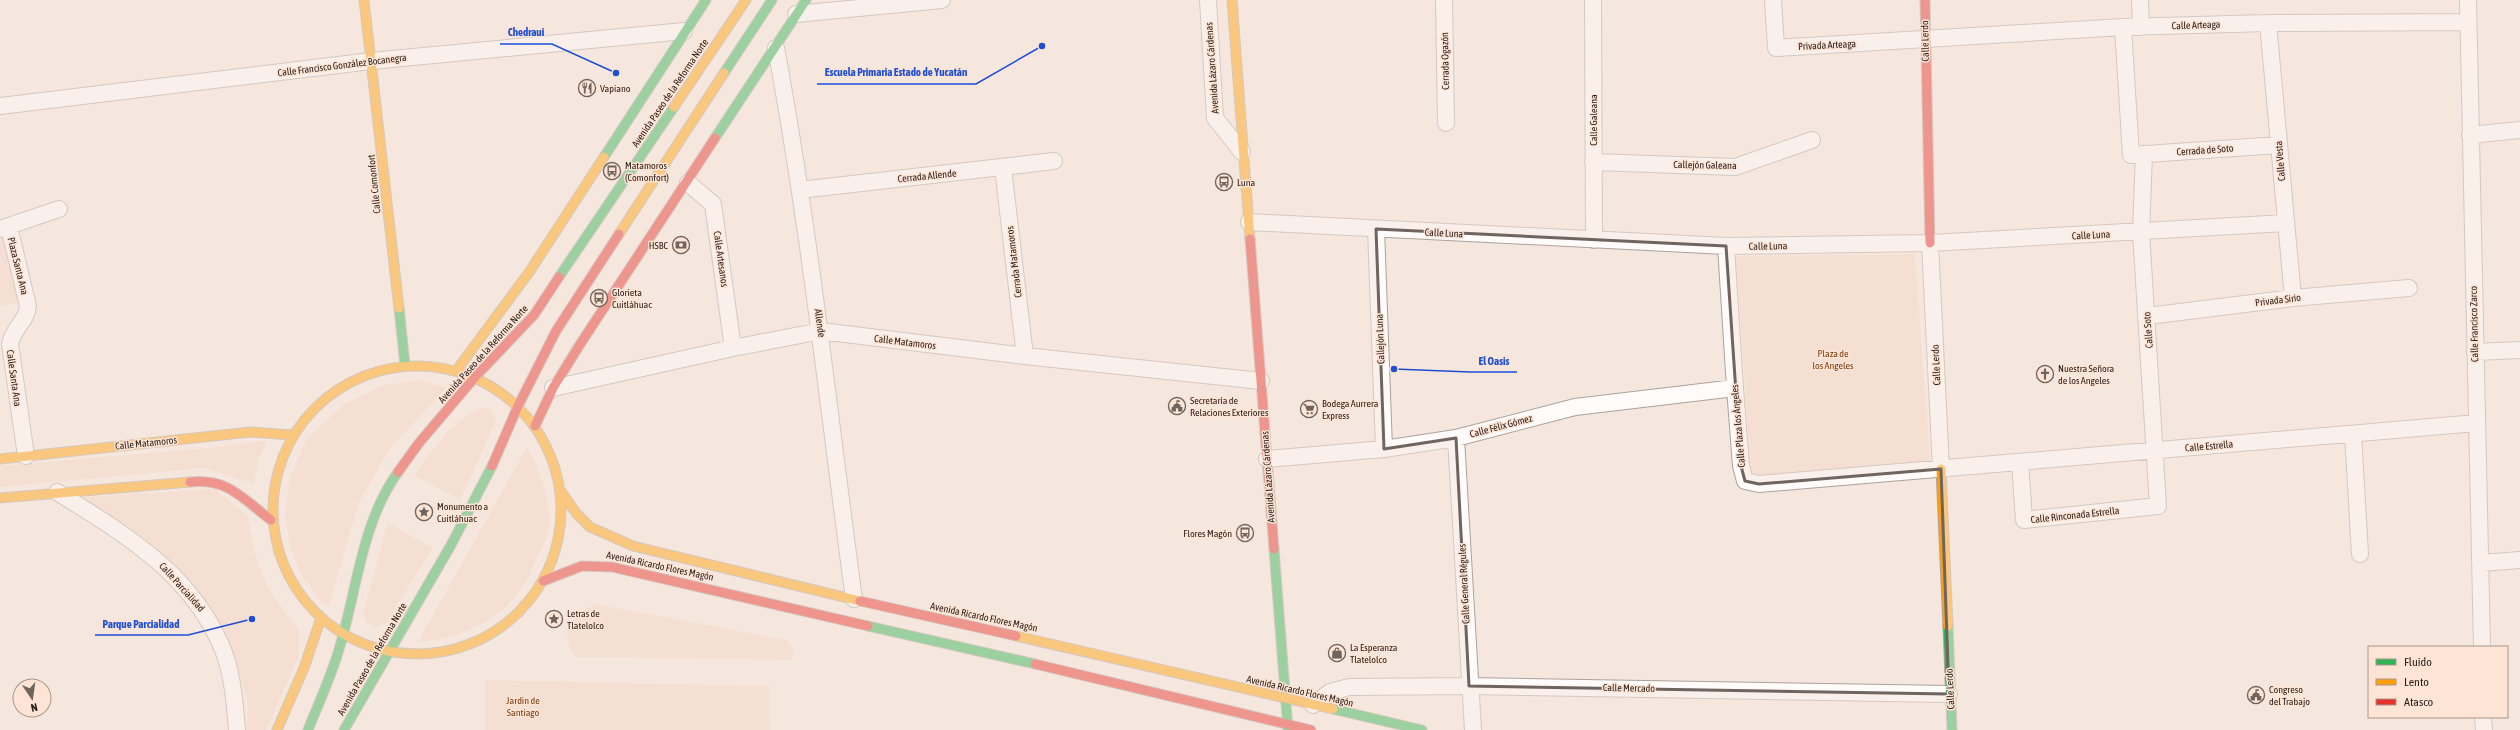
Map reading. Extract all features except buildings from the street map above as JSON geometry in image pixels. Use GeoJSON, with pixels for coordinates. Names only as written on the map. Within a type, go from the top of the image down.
{"type":"FeatureCollection","features":[{"type":"Feature","properties":{"kind":"main road","name":"Calle Comonfort"},"geometry":{"type":"LineString","coordinates":[[364,0],[405,365]]}},
{"type":"Feature","properties":{"kind":"main road","name":"Avenida Paseo de la Reforma Norte"},"geometry":{"type":"LineString","coordinates":[[456,371],[530,271],[684,31],[706,0]]}},
{"type":"Feature","properties":{"kind":"main road","name":"Avenida Paseo de la Reforma Norte"},"geometry":{"type":"LineString","coordinates":[[308,730],[329,679],[343,634],[364,548],[374,516],[385,490],[419,443],[475,377],[534,315],[746,0]]}},
{"type":"Feature","properties":{"kind":"main road","name":"Avenida Paseo de la Reforma Norte"},"geometry":{"type":"LineString","coordinates":[[344,730],[454,538],[496,459],[518,406],[556,331],[772,0]]}},
{"type":"Feature","properties":{"kind":"main road"},"geometry":{"type":"LineString","coordinates":[[535,426],[553,388],[806,0]]}},
{"type":"Feature","properties":{"kind":"main road","name":"Avenida Lázaro Cárdenas"},"geometry":{"type":"LineString","coordinates":[[1232,0],[1242,152],[1249,222],[1288,728]]}},
{"type":"Feature","properties":{"kind":"main road","name":"Calle Lerdo"},"geometry":{"type":"LineString","coordinates":[[1924,0],[1930,243]]}},
{"type":"Feature","properties":{"kind":"main road"},"geometry":{"type":"LineString","coordinates":[[405,365],[433,366],[475,377],[499,390],[518,406],[535,426],[550,452],[561,491],[559,537],[553,560],[543,581],[524,606],[501,627],[474,642],[443,652],[413,654],[389,652],[364,644],[343,634],[321,618],[293,587],[278,555],[271,520],[275,476],[292,435],[321,401],[358,377],[405,365]]}},
{"type":"Feature","properties":{"kind":"main road","name":"Calle Matamoros"},"geometry":{"type":"LineString","coordinates":[[0,459],[250,432],[292,435]]}},
{"type":"Feature","properties":{"kind":"main road","name":"Calle Lerdo"},"geometry":{"type":"LineString","coordinates":[[1941,469],[1952,730]]}},
{"type":"Feature","properties":{"kind":"main road"},"geometry":{"type":"LineString","coordinates":[[0,498],[207,480],[226,484],[271,520]]}},
{"type":"Feature","properties":{"kind":"main road","name":"Avenida Ricardo Flores Magón"},"geometry":{"type":"LineString","coordinates":[[561,491],[575,514],[588,526],[633,546],[964,626],[1060,645],[1422,730]]}},
{"type":"Feature","properties":{"kind":"main road","name":"Avenida Ricardo Flores Magón"},"geometry":{"type":"LineString","coordinates":[[543,581],[571,567],[599,565],[625,569],[1060,670],[1288,728],[1311,730]]}},
{"type":"Feature","properties":{"kind":"main road"},"geometry":{"type":"LineString","coordinates":[[277,730],[304,668],[321,618]]}},
{"type":"Feature","properties":{"kind":"street"},"geometry":{"type":"LineString","coordinates":[[796,14],[942,0]]}},
{"type":"Feature","properties":{"kind":"street","name":"Avenida Lázaro Cárdenas"},"geometry":{"type":"LineString","coordinates":[[1208,0],[1215,118],[1242,152]]}},
{"type":"Feature","properties":{"kind":"street","name":"Cerrada Ogazón"},"geometry":{"type":"LineString","coordinates":[[1444,0],[1446,123]]}},
{"type":"Feature","properties":{"kind":"street","name":"Calle Galeana"},"geometry":{"type":"LineString","coordinates":[[1593,0],[1594,240]]}},
{"type":"Feature","properties":{"kind":"street","name":"Privada Arteaga"},"geometry":{"type":"LineString","coordinates":[[1773,0],[1776,48],[1925,39]]}},
{"type":"Feature","properties":{"kind":"street"},"geometry":{"type":"LineString","coordinates":[[2140,0],[2142,27]]}},
{"type":"Feature","properties":{"kind":"street","name":"Calle Francisco Zarco"},"geometry":{"type":"LineString","coordinates":[[2468,0],[2475,352],[2482,563],[2482,646]]}},
{"type":"Feature","properties":{"kind":"street","name":"Calle Arteaga"},"geometry":{"type":"LineString","coordinates":[[1925,39],[2123,27],[2268,23],[2468,22]]}},
{"type":"Feature","properties":{"kind":"street","name":"Calle Vesta"},"geometry":{"type":"LineString","coordinates":[[2268,23],[2293,298]]}},
{"type":"Feature","properties":{"kind":"street","name":"Calle Soto"},"geometry":{"type":"LineString","coordinates":[[2123,27],[2138,154],[2141,232],[2148,316],[2158,506]]}},
{"type":"Feature","properties":{"kind":"street","name":"Calle Francisco González Bocanegra"},"geometry":{"type":"LineString","coordinates":[[0,106],[371,61],[684,31]]}},
{"type":"Feature","properties":{"kind":"street","name":"Allende"},"geometry":{"type":"LineString","coordinates":[[776,48],[800,190],[821,331],[854,599]]}},
{"type":"Feature","properties":{"kind":"street"},"geometry":{"type":"LineString","coordinates":[[2470,135],[2520,130]]}},
{"type":"Feature","properties":{"kind":"street","name":"Callejón Galeana"},"geometry":{"type":"LineString","coordinates":[[1593,162],[1735,167],[1812,140]]}},
{"type":"Feature","properties":{"kind":"street","name":"Cerrada de Soto"},"geometry":{"type":"LineString","coordinates":[[2138,154],[2279,145]]}},
{"type":"Feature","properties":{"kind":"street","name":"Cerrada Allende"},"geometry":{"type":"LineString","coordinates":[[800,190],[1054,161]]}},
{"type":"Feature","properties":{"kind":"street","name":"Cerrada Matamoros"},"geometry":{"type":"LineString","coordinates":[[1003,168],[1025,356]]}},
{"type":"Feature","properties":{"kind":"street","name":"Calle Artesanos"},"geometry":{"type":"LineString","coordinates":[[688,183],[713,204],[733,348]]}},
{"type":"Feature","properties":{"kind":"street"},"geometry":{"type":"LineString","coordinates":[[4,228],[59,209]]}},
{"type":"Feature","properties":{"kind":"street","name":"Calle Luna"},"geometry":{"type":"LineString","coordinates":[[1249,222],[1726,246],[1930,243],[2286,224]]}},
{"type":"Feature","properties":{"kind":"street","name":"Plaza Santa Ana"},"geometry":{"type":"LineString","coordinates":[[4,228],[28,306]]}},
{"type":"Feature","properties":{"kind":"street","name":"Callejón Luna"},"geometry":{"type":"LineString","coordinates":[[1376,229],[1384,449]]}},
{"type":"Feature","properties":{"kind":"street","name":"Calle Lerdo"},"geometry":{"type":"LineString","coordinates":[[1930,243],[1941,469]]}},
{"type":"Feature","properties":{"kind":"street","name":"Calle Plaza los Ángeles"},"geometry":{"type":"LineString","coordinates":[[1726,246],[1741,466],[1745,481],[1759,484],[1941,469]]}},
{"type":"Feature","properties":{"kind":"street","name":"Privada Sirio"},"geometry":{"type":"LineString","coordinates":[[2148,316],[2293,298],[2409,288]]}},
{"type":"Feature","properties":{"kind":"street","name":"Calle Santa Ana"},"geometry":{"type":"LineString","coordinates":[[26,456],[10,344],[14,330],[25,317],[28,306]]}},
{"type":"Feature","properties":{"kind":"street","name":"Calle Matamoros"},"geometry":{"type":"LineString","coordinates":[[553,388],[733,348],[821,331],[1025,356],[1261,381]]}},
{"type":"Feature","properties":{"kind":"street"},"geometry":{"type":"LineString","coordinates":[[2475,352],[2520,350]]}},
{"type":"Feature","properties":{"kind":"street","name":"Calle Félix Gómez"},"geometry":{"type":"LineString","coordinates":[[1267,459],[1384,449],[1456,438],[1575,407],[1735,388]]}},
{"type":"Feature","properties":{"kind":"street","name":"Calle Estrella"},"geometry":{"type":"LineString","coordinates":[[1941,469],[2477,423]]}},
{"type":"Feature","properties":{"kind":"street"},"geometry":{"type":"LineString","coordinates":[[2353,434],[2360,554]]}},
{"type":"Feature","properties":{"kind":"street","name":"Calle General Régules"},"geometry":{"type":"LineString","coordinates":[[1456,438],[1469,686],[1473,730]]}},
{"type":"Feature","properties":{"kind":"street","name":"Calle Rinconada Estrella"},"geometry":{"type":"LineString","coordinates":[[2020,463],[2024,520],[2158,506]]}},
{"type":"Feature","properties":{"kind":"street","name":"Calle Parcialidad"},"geometry":{"type":"LineString","coordinates":[[57,492],[119,531],[164,565],[206,614],[225,656],[232,683],[237,730]]}},
{"type":"Feature","properties":{"kind":"street"},"geometry":{"type":"LineString","coordinates":[[2482,563],[2520,560]]}},
{"type":"Feature","properties":{"kind":"street","name":"Calle Mercado"},"geometry":{"type":"LineString","coordinates":[[1313,705],[1330,692],[1349,687],[1469,686],[1950,694]]}},
{"type":"Feature","properties":{"kind":"street"},"geometry":{"type":"LineString","coordinates":[[2483,718],[2484,730]]}},
{"type":"Feature","properties":{"kind":"highlighted area"},"geometry":{"type":"Polygon","coordinates":[[[1376,229],[1726,246],[1741,466],[1745,481],[1759,484],[1941,469],[1949,694],[1469,686],[1456,438],[1384,449],[1376,229]]]}},
{"type":"Feature","properties":{"kind":"green space"},"geometry":{"type":"Polygon","coordinates":[[[4,236],[19,302],[0,306],[0,237],[4,236]]]}},
{"type":"Feature","properties":{"kind":"green space","name":"Plaza de los Angeles"},"geometry":{"type":"Polygon","coordinates":[[[1915,254],[1930,461],[1751,476],[1736,256],[1915,254]]]}},
{"type":"Feature","properties":{"kind":"green space"},"geometry":{"type":"Polygon","coordinates":[[[420,380],[446,388],[389,450],[359,502],[329,605],[322,603],[300,572],[291,550],[285,516],[289,480],[307,438],[346,403],[383,385],[420,380]]]}},
{"type":"Feature","properties":{"kind":"green space"},"geometry":{"type":"Polygon","coordinates":[[[483,408],[491,410],[496,421],[460,500],[414,475],[444,436],[453,427],[472,413],[483,408]]]}},
{"type":"Feature","properties":{"kind":"green space"},"geometry":{"type":"Polygon","coordinates":[[[268,440],[258,460],[254,484],[204,468],[0,487],[0,466],[219,447],[268,440]]]}},
{"type":"Feature","properties":{"kind":"green space"},"geometry":{"type":"Polygon","coordinates":[[[527,447],[544,488],[549,510],[549,521],[546,539],[526,582],[515,597],[504,608],[477,626],[448,637],[418,642],[527,447]]]}},
{"type":"Feature","properties":{"kind":"green space"},"geometry":{"type":"Polygon","coordinates":[[[215,489],[248,517],[254,549],[264,578],[278,603],[299,629],[298,658],[266,730],[247,730],[248,701],[230,649],[209,609],[177,566],[83,497],[215,489]]]}},
{"type":"Feature","properties":{"kind":"green space"},"geometry":{"type":"Polygon","coordinates":[[[388,523],[433,548],[386,623],[377,627],[367,623],[363,613],[388,523]]]}},
{"type":"Feature","properties":{"kind":"green space"},"geometry":{"type":"Polygon","coordinates":[[[595,604],[786,640],[793,649],[792,660],[575,657],[570,648],[568,639],[570,625],[579,614],[595,604]]]}},
{"type":"Feature","properties":{"kind":"green space","name":"Jardin de Santiago"},"geometry":{"type":"Polygon","coordinates":[[[485,680],[769,686],[770,730],[485,730],[485,680]]]}},
{"type":"Feature","properties":{"kind":"traffic: fast"},"geometry":{"type":"LineString","coordinates":[[604,157],[706,0]]}},
{"type":"Feature","properties":{"kind":"traffic: fast"},"geometry":{"type":"LineString","coordinates":[[724,73],[772,0]]}},
{"type":"Feature","properties":{"kind":"traffic: fast"},"geometry":{"type":"LineString","coordinates":[[715,138],[806,0]]}},
{"type":"Feature","properties":{"kind":"traffic: fast"},"geometry":{"type":"LineString","coordinates":[[559,277],[674,107]]}},
{"type":"Feature","properties":{"kind":"traffic: fast"},"geometry":{"type":"LineString","coordinates":[[399,308],[405,365]]}},
{"type":"Feature","properties":{"kind":"traffic: fast"},"geometry":{"type":"LineString","coordinates":[[344,730],[451,545],[492,466]]}},
{"type":"Feature","properties":{"kind":"traffic: fast"},"geometry":{"type":"LineString","coordinates":[[308,730],[337,656],[367,537],[375,514],[385,493],[398,472]]}},
{"type":"Feature","properties":{"kind":"traffic: fast"},"geometry":{"type":"LineString","coordinates":[[1274,549],[1288,730]]}},
{"type":"Feature","properties":{"kind":"traffic: fast"},"geometry":{"type":"LineString","coordinates":[[868,626],[1035,664]]}},
{"type":"Feature","properties":{"kind":"traffic: fast"},"geometry":{"type":"LineString","coordinates":[[1948,626],[1952,730]]}},
{"type":"Feature","properties":{"kind":"traffic: fast"},"geometry":{"type":"LineString","coordinates":[[1333,709],[1422,730]]}},
{"type":"Feature","properties":{"kind":"traffic: slow"},"geometry":{"type":"LineString","coordinates":[[364,0],[399,308]]}},
{"type":"Feature","properties":{"kind":"traffic: slow"},"geometry":{"type":"LineString","coordinates":[[674,107],[746,0]]}},
{"type":"Feature","properties":{"kind":"traffic: slow"},"geometry":{"type":"LineString","coordinates":[[1232,0],[1250,239]]}},
{"type":"Feature","properties":{"kind":"traffic: slow"},"geometry":{"type":"LineString","coordinates":[[619,234],[724,73]]}},
{"type":"Feature","properties":{"kind":"traffic: slow"},"geometry":{"type":"LineString","coordinates":[[456,371],[530,271],[604,157]]}},
{"type":"Feature","properties":{"kind":"traffic: slow"},"geometry":{"type":"LineString","coordinates":[[403,366],[431,366],[459,372],[485,383],[497,390],[519,408],[537,430],[550,455],[555,468],[561,496],[561,510],[561,524],[555,552],[550,565],[537,590],[519,612],[497,630],[459,648],[431,654],[403,654],[375,648],[349,637],[325,621],[306,602],[290,578],[279,552],[273,524],[273,496],[279,468],[290,442],[306,418],[325,399],[349,383],[375,372],[403,366]]}},
{"type":"Feature","properties":{"kind":"traffic: slow"},"geometry":{"type":"LineString","coordinates":[[0,459],[250,432],[292,435]]}},
{"type":"Feature","properties":{"kind":"traffic: slow"},"geometry":{"type":"LineString","coordinates":[[1941,469],[1948,626]]}},
{"type":"Feature","properties":{"kind":"traffic: slow"},"geometry":{"type":"LineString","coordinates":[[0,498],[190,482]]}},
{"type":"Feature","properties":{"kind":"traffic: slow"},"geometry":{"type":"LineString","coordinates":[[561,491],[576,513],[590,527],[633,546],[860,601]]}},
{"type":"Feature","properties":{"kind":"traffic: slow"},"geometry":{"type":"LineString","coordinates":[[277,730],[304,668],[321,618]]}},
{"type":"Feature","properties":{"kind":"traffic: slow"},"geometry":{"type":"LineString","coordinates":[[1016,636],[1333,709]]}},
{"type":"Feature","properties":{"kind":"traffic: jam"},"geometry":{"type":"LineString","coordinates":[[1925,0],[1930,243]]}},
{"type":"Feature","properties":{"kind":"traffic: jam"},"geometry":{"type":"LineString","coordinates":[[535,426],[553,388],[579,346],[715,138]]}},
{"type":"Feature","properties":{"kind":"traffic: jam"},"geometry":{"type":"LineString","coordinates":[[492,466],[518,406],[556,331],[619,234]]}},
{"type":"Feature","properties":{"kind":"traffic: jam"},"geometry":{"type":"LineString","coordinates":[[1250,239],[1274,549]]}},
{"type":"Feature","properties":{"kind":"traffic: jam"},"geometry":{"type":"LineString","coordinates":[[398,472],[419,443],[475,377],[534,315],[559,277]]}},
{"type":"Feature","properties":{"kind":"traffic: jam"},"geometry":{"type":"LineString","coordinates":[[190,482],[215,483],[225,486],[243,497],[271,520]]}},
{"type":"Feature","properties":{"kind":"traffic: jam"},"geometry":{"type":"LineString","coordinates":[[543,581],[582,566],[612,567],[868,626]]}},
{"type":"Feature","properties":{"kind":"traffic: jam"},"geometry":{"type":"LineString","coordinates":[[860,601],[1016,636]]}},
{"type":"Feature","properties":{"kind":"traffic: jam"},"geometry":{"type":"LineString","coordinates":[[1035,664],[1311,730]]}},
{"type":"Feature","properties":{"kind":"place","name":"Escuela Primaria Estado de Yucatán"},"geometry":{"type":"Point","coordinates":[1042,46]}},
{"type":"Feature","properties":{"kind":"place","name":"Chedraui"},"geometry":{"type":"Point","coordinates":[616,73]}},
{"type":"Feature","properties":{"kind":"place","name":"Vapiano"},"geometry":{"type":"Point","coordinates":[587,88]}},
{"type":"Feature","properties":{"kind":"place","name":"Matamoros (Comonfort)"},"geometry":{"type":"Point","coordinates":[612,171]}},
{"type":"Feature","properties":{"kind":"place","name":"Luna"},"geometry":{"type":"Point","coordinates":[1224,182]}},
{"type":"Feature","properties":{"kind":"place","name":"HSBC"},"geometry":{"type":"Point","coordinates":[681,245]}},
{"type":"Feature","properties":{"kind":"place","name":"Glorieta Cuitláhuac"},"geometry":{"type":"Point","coordinates":[599,298]}},
{"type":"Feature","properties":{"kind":"place","name":"El Oasis"},"geometry":{"type":"Point","coordinates":[1394,369]}},
{"type":"Feature","properties":{"kind":"place","name":"Nuestra Señora de los Angeles"},"geometry":{"type":"Point","coordinates":[2045,374]}},
{"type":"Feature","properties":{"kind":"place","name":"Secretaría de Relaciones Exteriores"},"geometry":{"type":"Point","coordinates":[1177,406]}},
{"type":"Feature","properties":{"kind":"place","name":"Bodega Aurrera Express"},"geometry":{"type":"Point","coordinates":[1309,409]}},
{"type":"Feature","properties":{"kind":"place","name":"Monumento a Cuitláhuac"},"geometry":{"type":"Point","coordinates":[424,512]}},
{"type":"Feature","properties":{"kind":"place","name":"Flores Magón"},"geometry":{"type":"Point","coordinates":[1245,533]}},
{"type":"Feature","properties":{"kind":"place","name":"Parque Parcialidad"},"geometry":{"type":"Point","coordinates":[252,619]}},
{"type":"Feature","properties":{"kind":"place","name":"Letras de Tlatelolco"},"geometry":{"type":"Point","coordinates":[554,619]}},
{"type":"Feature","properties":{"kind":"place","name":"La Esperanza Tlatelolco"},"geometry":{"type":"Point","coordinates":[1337,653]}},
{"type":"Feature","properties":{"kind":"place","name":"Congreso del Trabajo"},"geometry":{"type":"Point","coordinates":[2256,695]}}]}
